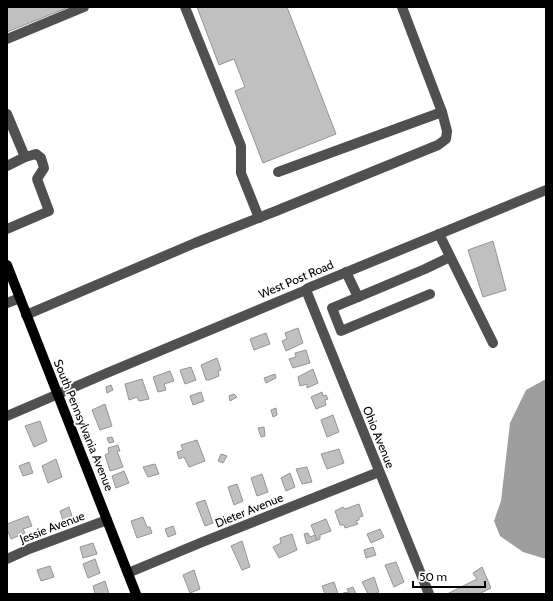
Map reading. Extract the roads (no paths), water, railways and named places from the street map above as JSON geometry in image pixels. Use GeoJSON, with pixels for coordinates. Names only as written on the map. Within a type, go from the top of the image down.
{"type":"FeatureCollection","features":[{"type":"Feature","properties":{"kind":"main road","name":"South Pennsylvania Avenue"},"geometry":{"type":"LineString","coordinates":[[7,265],[136,594]]}},
{"type":"Feature","properties":{"kind":"street"},"geometry":{"type":"LineString","coordinates":[[7,39],[84,7]]}},
{"type":"Feature","properties":{"kind":"street"},"geometry":{"type":"LineString","coordinates":[[184,7],[241,146],[241,173],[259,218]]}},
{"type":"Feature","properties":{"kind":"street"},"geometry":{"type":"LineString","coordinates":[[26,315],[195,243],[438,145],[446,139],[448,132],[442,112],[402,7]]}},
{"type":"Feature","properties":{"kind":"street"},"geometry":{"type":"LineString","coordinates":[[278,172],[442,112]]}},
{"type":"Feature","properties":{"kind":"street"},"geometry":{"type":"LineString","coordinates":[[7,114],[25,157]]}},
{"type":"Feature","properties":{"kind":"street"},"geometry":{"type":"LineString","coordinates":[[7,166],[25,157],[36,154],[41,158],[44,168],[37,179],[49,211],[7,229]]}},
{"type":"Feature","properties":{"kind":"street","name":"West Post Road"},"geometry":{"type":"LineString","coordinates":[[7,416],[346,272],[546,190]]}},
{"type":"Feature","properties":{"kind":"street"},"geometry":{"type":"LineString","coordinates":[[439,234],[493,343]]}},
{"type":"Feature","properties":{"kind":"street"},"geometry":{"type":"LineString","coordinates":[[430,294],[342,331],[332,308],[450,257]]}},
{"type":"Feature","properties":{"kind":"street"},"geometry":{"type":"LineString","coordinates":[[346,272],[358,297]]}},
{"type":"Feature","properties":{"kind":"street","name":"Ohio Avenue"},"geometry":{"type":"LineString","coordinates":[[306,290],[427,593]]}},
{"type":"Feature","properties":{"kind":"street"},"geometry":{"type":"LineString","coordinates":[[7,303],[20,298]]}},
{"type":"Feature","properties":{"kind":"street","name":"Dieter Avenue"},"geometry":{"type":"LineString","coordinates":[[128,573],[379,472]]}},
{"type":"Feature","properties":{"kind":"street","name":"Jessie Avenue"},"geometry":{"type":"LineString","coordinates":[[7,559],[29,549],[108,520]]}}]}
